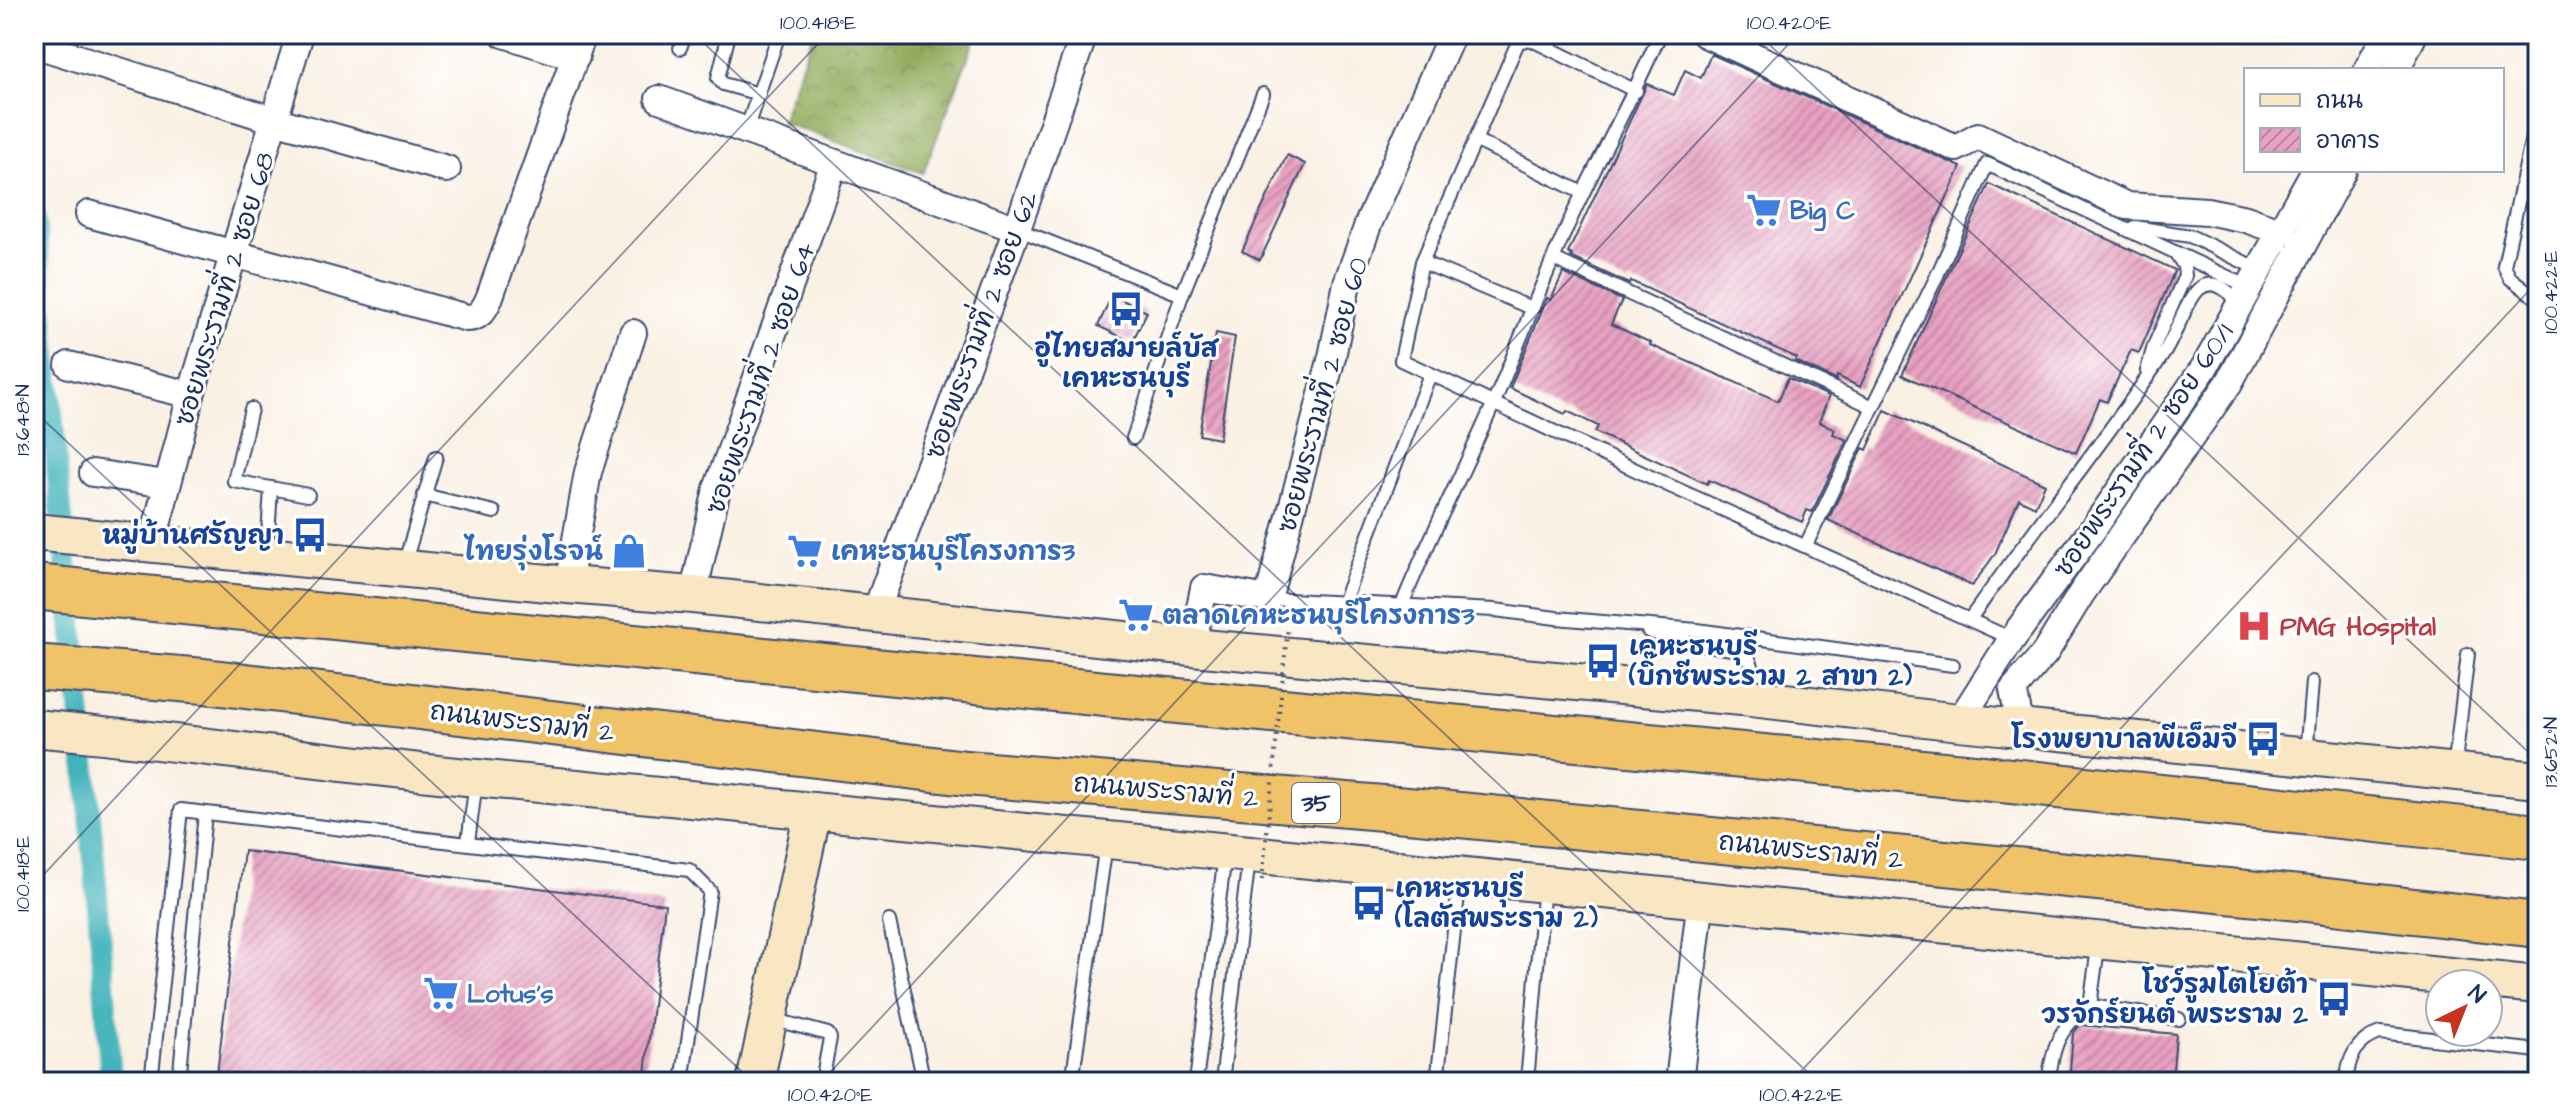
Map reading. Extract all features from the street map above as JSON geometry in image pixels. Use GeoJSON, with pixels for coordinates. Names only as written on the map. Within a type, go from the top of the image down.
{"type":"FeatureCollection","features":[{"type":"Feature","properties":{"kind":"highway"},"geometry":{"type":"LineString","coordinates":[[34,587],[1964,776],[2538,837]]}},
{"type":"Feature","properties":{"kind":"highway","name":"ถนนพระรามที่ 2"},"geometry":{"type":"LineString","coordinates":[[34,667],[204,681],[966,773],[1450,814],[2299,898],[2538,925]]}},
{"type":"Feature","properties":{"kind":"main road"},"geometry":{"type":"LineString","coordinates":[[39,533],[693,595],[1192,647],[1742,697],[2538,780]]}},
{"type":"Feature","properties":{"kind":"main road","name":"35"},"geometry":{"type":"LineString","coordinates":[[36,728],[476,778],[1106,841],[1245,862],[1460,874],[2099,937],[2538,985]]}},
{"type":"Feature","properties":{"kind":"main road"},"geometry":{"type":"LineString","coordinates":[[755,1082],[813,811]]}},
{"type":"Feature","properties":{"kind":"street","name":"ซอยพระรามที่ 2 ซอย 68"},"geometry":{"type":"LineString","coordinates":[[152,544],[191,395],[300,34]]}},
{"type":"Feature","properties":{"kind":"street"},"geometry":{"type":"LineString","coordinates":[[89,214],[467,318],[481,314],[579,45],[504,34]]}},
{"type":"Feature","properties":{"kind":"street","name":"ซอยพระรามที่ 2 ซอย 62"},"geometry":{"type":"LineString","coordinates":[[875,614],[1017,229],[1084,34]]}},
{"type":"Feature","properties":{"kind":"street","name":"ซอยพระรามที่ 2 ซอย 60"},"geometry":{"type":"LineString","coordinates":[[1268,599],[1332,357],[1347,283],[1369,222],[1452,34]]}},
{"type":"Feature","properties":{"kind":"street"},"geometry":{"type":"LineString","coordinates":[[1705,34],[1956,148],[1978,136],[2127,206],[2207,211],[2246,219],[2282,232]]}},
{"type":"Feature","properties":{"kind":"street"},"geometry":{"type":"LineString","coordinates":[[2368,68],[2386,34]]}},
{"type":"Feature","properties":{"kind":"street"},"geometry":{"type":"LineString","coordinates":[[2397,68],[2414,34]]}},
{"type":"Feature","properties":{"kind":"street"},"geometry":{"type":"LineString","coordinates":[[34,44],[274,120],[447,169]]}},
{"type":"Feature","properties":{"kind":"street"},"geometry":{"type":"LineString","coordinates":[[659,99],[1017,229]]}},
{"type":"Feature","properties":{"kind":"street","name":"ซอยพระรามที่ 2 ซอย 64"},"geometry":{"type":"LineString","coordinates":[[693,595],[717,489],[834,163]]}},
{"type":"Feature","properties":{"kind":"street","name":"ซอยพระรามที่ 2 ซอย 60/1"},"geometry":{"type":"LineString","coordinates":[[1959,722],[2012,639],[2204,368],[2314,172]]}},
{"type":"Feature","properties":{"kind":"street","name":"ซอยพระรามที่ 2 ซอย 60/1"},"geometry":{"type":"LineString","coordinates":[[2021,727],[2013,690],[2045,653],[2081,594],[2229,383],[2342,172]]}},
{"type":"Feature","properties":{"kind":"street"},"geometry":{"type":"LineString","coordinates":[[568,585],[588,472],[633,333]]}},
{"type":"Feature","properties":{"kind":"street"},"geometry":{"type":"LineString","coordinates":[[69,365],[191,395]]}},
{"type":"Feature","properties":{"kind":"street"},"geometry":{"type":"LineString","coordinates":[[93,473],[166,484]]}},
{"type":"Feature","properties":{"kind":"street"},"geometry":{"type":"LineString","coordinates":[[1192,647],[1204,588],[1268,599]]}},
{"type":"Feature","properties":{"kind":"street"},"geometry":{"type":"LineString","coordinates":[[1679,1082],[1701,898]]}},
{"type":"Feature","properties":{"kind":"lane"},"geometry":{"type":"LineString","coordinates":[[680,48],[685,34]]}},
{"type":"Feature","properties":{"kind":"lane"},"geometry":{"type":"LineString","coordinates":[[729,34],[718,78],[723,84],[759,94]]}},
{"type":"Feature","properties":{"kind":"lane"},"geometry":{"type":"LineString","coordinates":[[746,130],[779,34]]}},
{"type":"Feature","properties":{"kind":"lane"},"geometry":{"type":"LineString","coordinates":[[1402,605],[1421,556],[1494,401],[1531,308],[1583,193],[1636,91],[1660,34]]}},
{"type":"Feature","properties":{"kind":"lane"},"geometry":{"type":"LineString","coordinates":[[1636,91],[1530,39],[1518,42],[1422,262],[1401,360],[1670,486],[2012,639]]}},
{"type":"Feature","properties":{"kind":"lane"},"geometry":{"type":"LineString","coordinates":[[1133,438],[1182,295],[1263,94]]}},
{"type":"Feature","properties":{"kind":"lane"},"geometry":{"type":"LineString","coordinates":[[2538,110],[2504,266],[2510,278],[2538,299]]}},
{"type":"Feature","properties":{"kind":"lane"},"geometry":{"type":"LineString","coordinates":[[1475,140],[1583,193]]}},
{"type":"Feature","properties":{"kind":"lane"},"geometry":{"type":"LineString","coordinates":[[1806,545],[1935,280],[1987,164],[2173,250],[2255,279]]}},
{"type":"Feature","properties":{"kind":"lane"},"geometry":{"type":"LineString","coordinates":[[2120,224],[2190,236],[2255,279]]}},
{"type":"Feature","properties":{"kind":"lane"},"geometry":{"type":"LineString","coordinates":[[1017,229],[1182,295]]}},
{"type":"Feature","properties":{"kind":"lane"},"geometry":{"type":"LineString","coordinates":[[2146,378],[2154,346],[2185,276],[2184,266],[2173,250]]}},
{"type":"Feature","properties":{"kind":"lane"},"geometry":{"type":"LineString","coordinates":[[1554,259],[1873,407]]}},
{"type":"Feature","properties":{"kind":"lane"},"geometry":{"type":"LineString","coordinates":[[1422,262],[1531,308]]}},
{"type":"Feature","properties":{"kind":"lane"},"geometry":{"type":"LineString","coordinates":[[1970,619],[2165,351],[2200,288],[2212,284],[2225,289],[2235,301],[2233,318]]}},
{"type":"Feature","properties":{"kind":"lane"},"geometry":{"type":"LineString","coordinates":[[1343,603],[1430,374]]}},
{"type":"Feature","properties":{"kind":"lane"},"geometry":{"type":"LineString","coordinates":[[251,409],[234,481],[308,495]]}},
{"type":"Feature","properties":{"kind":"lane"},"geometry":{"type":"LineString","coordinates":[[404,568],[436,457]]}},
{"type":"Feature","properties":{"kind":"lane"},"geometry":{"type":"LineString","coordinates":[[267,555],[271,488]]}},
{"type":"Feature","properties":{"kind":"lane"},"geometry":{"type":"LineString","coordinates":[[424,495],[494,512]]}},
{"type":"Feature","properties":{"kind":"lane"},"geometry":{"type":"LineString","coordinates":[[1268,599],[1495,610],[1763,637],[1953,665]]}},
{"type":"Feature","properties":{"kind":"lane"},"geometry":{"type":"LineString","coordinates":[[1627,624],[1669,638],[1747,654],[1752,666],[1742,697]]}},
{"type":"Feature","properties":{"kind":"lane"},"geometry":{"type":"LineString","coordinates":[[2454,771],[2468,654]]}},
{"type":"Feature","properties":{"kind":"lane"},"geometry":{"type":"LineString","coordinates":[[2306,756],[2312,682]]}},
{"type":"Feature","properties":{"kind":"lane"},"geometry":{"type":"LineString","coordinates":[[468,842],[476,778]]}},
{"type":"Feature","properties":{"kind":"lane"},"geometry":{"type":"LineString","coordinates":[[151,1082],[181,810],[689,870],[710,891],[682,1082]]}},
{"type":"Feature","properties":{"kind":"lane"},"geometry":{"type":"LineString","coordinates":[[179,1082],[205,813]]}},
{"type":"Feature","properties":{"kind":"lane"},"geometry":{"type":"LineString","coordinates":[[1072,1082],[1106,841]]}},
{"type":"Feature","properties":{"kind":"lane"},"geometry":{"type":"LineString","coordinates":[[1196,1082],[1245,862]]}},
{"type":"Feature","properties":{"kind":"lane"},"geometry":{"type":"LineString","coordinates":[[1222,1082],[1245,862]]}},
{"type":"Feature","properties":{"kind":"lane"},"geometry":{"type":"LineString","coordinates":[[1437,1082],[1460,874]]}},
{"type":"Feature","properties":{"kind":"lane"},"geometry":{"type":"LineString","coordinates":[[1527,1082],[1544,882]]}},
{"type":"Feature","properties":{"kind":"lane"},"geometry":{"type":"LineString","coordinates":[[889,921],[924,1082]]}},
{"type":"Feature","properties":{"kind":"lane"},"geometry":{"type":"LineString","coordinates":[[2048,1082],[2061,1031],[2090,1006],[2099,937]]}},
{"type":"Feature","properties":{"kind":"lane"},"geometry":{"type":"LineString","coordinates":[[2090,1006],[2179,1019]]}},
{"type":"Feature","properties":{"kind":"lane"},"geometry":{"type":"LineString","coordinates":[[769,1018],[828,1034],[830,1038],[822,1082]]}},
{"type":"Feature","properties":{"kind":"lane"},"geometry":{"type":"LineString","coordinates":[[2347,1082],[2350,1063],[2358,1046],[2366,1037],[2380,1033],[2538,1051]]}},
{"type":"Feature","properties":{"kind":"path"},"geometry":{"type":"LineString","coordinates":[[1245,862],[1288,626]]}},
{"type":"Feature","properties":{"kind":"green space"},"geometry":{"type":"Polygon","coordinates":[[[813,34],[977,34],[923,173],[781,122],[813,34]]]}},
{"type":"Feature","properties":{"kind":"building","name":"Big C"},"geometry":{"type":"Polygon","coordinates":[[[1711,54],[1961,167],[1860,387],[1837,376],[1836,380],[1795,361],[1797,358],[1631,281],[1629,284],[1568,253],[1647,84],[1674,95],[1685,70],[1701,78],[1711,54]]]}},
{"type":"Feature","properties":{"kind":"building"},"geometry":{"type":"Polygon","coordinates":[[[1287,155],[1305,164],[1260,260],[1242,251],[1287,155]]]}},
{"type":"Feature","properties":{"kind":"building"},"geometry":{"type":"Polygon","coordinates":[[[1989,184],[2175,270],[2139,353],[2131,350],[2107,402],[2100,399],[2076,453],[1902,375],[1989,184]]]}},
{"type":"Feature","properties":{"kind":"building"},"geometry":{"type":"Polygon","coordinates":[[[1563,273],[1622,300],[1611,324],[1650,345],[1778,401],[1788,378],[1829,396],[1819,422],[1835,429],[1833,434],[1847,440],[1812,512],[1807,510],[1802,522],[1709,480],[1707,484],[1595,432],[1598,426],[1510,388],[1547,298],[1551,300],[1563,273]]]}},
{"type":"Feature","properties":{"kind":"building"},"geometry":{"type":"Polygon","coordinates":[[[1112,295],[1147,312],[1132,342],[1098,326],[1112,295]]]}},
{"type":"Feature","properties":{"kind":"building"},"geometry":{"type":"Polygon","coordinates":[[[1216,333],[1235,337],[1219,439],[1199,435],[1216,333]]]}},
{"type":"Feature","properties":{"kind":"building"},"geometry":{"type":"Polygon","coordinates":[[[1885,410],[2045,484],[2035,507],[2019,499],[1995,554],[1972,586],[1828,520],[1863,448],[1867,450],[1885,410]]]}},
{"type":"Feature","properties":{"kind":"building","name":"Lotus's"},"geometry":{"type":"Polygon","coordinates":[[[244,851],[665,904],[644,1082],[216,1082],[244,851]]]}},
{"type":"Feature","properties":{"kind":"building"},"geometry":{"type":"Polygon","coordinates":[[[2080,1025],[2176,1034],[2172,1082],[2069,1082],[2073,1034],[2080,1025]]]}},
{"type":"Feature","properties":{"kind":"waterway"},"geometry":{"type":"LineString","coordinates":[[34,208],[111,1082]]}},
{"type":"Feature","properties":{"kind":"place","name":"Big C"},"geometry":{"type":"Point","coordinates":[1764,210]}},
{"type":"Feature","properties":{"kind":"place","name":"อู่ไทยสมายล์บัส เคหะธนบุรี"},"geometry":{"type":"Point","coordinates":[1126,309]}},
{"type":"Feature","properties":{"kind":"place","name":"หมู่บ้านศรัญญา"},"geometry":{"type":"Point","coordinates":[310,535]}},
{"type":"Feature","properties":{"kind":"place","name":"ไทยรุ่งโรจน์"},"geometry":{"type":"Point","coordinates":[629,551]}},
{"type":"Feature","properties":{"kind":"place","name":"เคหะธนบุรีโครงการ3"},"geometry":{"type":"Point","coordinates":[805,551]}},
{"type":"Feature","properties":{"kind":"place","name":"ตลาดเคหะธนบุรีโครงการ3"},"geometry":{"type":"Point","coordinates":[1136,615]}},
{"type":"Feature","properties":{"kind":"place","name":"PMG Hospital"},"geometry":{"type":"Point","coordinates":[2254,626]}},
{"type":"Feature","properties":{"kind":"place","name":"เคหะธนบุรี (บิ๊กซีพระราม 2 สาขา 2)"},"geometry":{"type":"Point","coordinates":[1603,661]}},
{"type":"Feature","properties":{"kind":"place","name":"โรงพยาบาลพีเอ็มจี"},"geometry":{"type":"Point","coordinates":[2263,739]}},
{"type":"Feature","properties":{"kind":"place","name":"เคหะธนบุรี (โลตัสพระราม 2)"},"geometry":{"type":"Point","coordinates":[1369,903]}},
{"type":"Feature","properties":{"kind":"place","name":"Lotus's"},"geometry":{"type":"Point","coordinates":[441,993]}},
{"type":"Feature","properties":{"kind":"place","name":"โชว์รูมโตโยต้า วรจักร์ยนต์ พระราม 2"},"geometry":{"type":"Point","coordinates":[2334,999]}}]}
